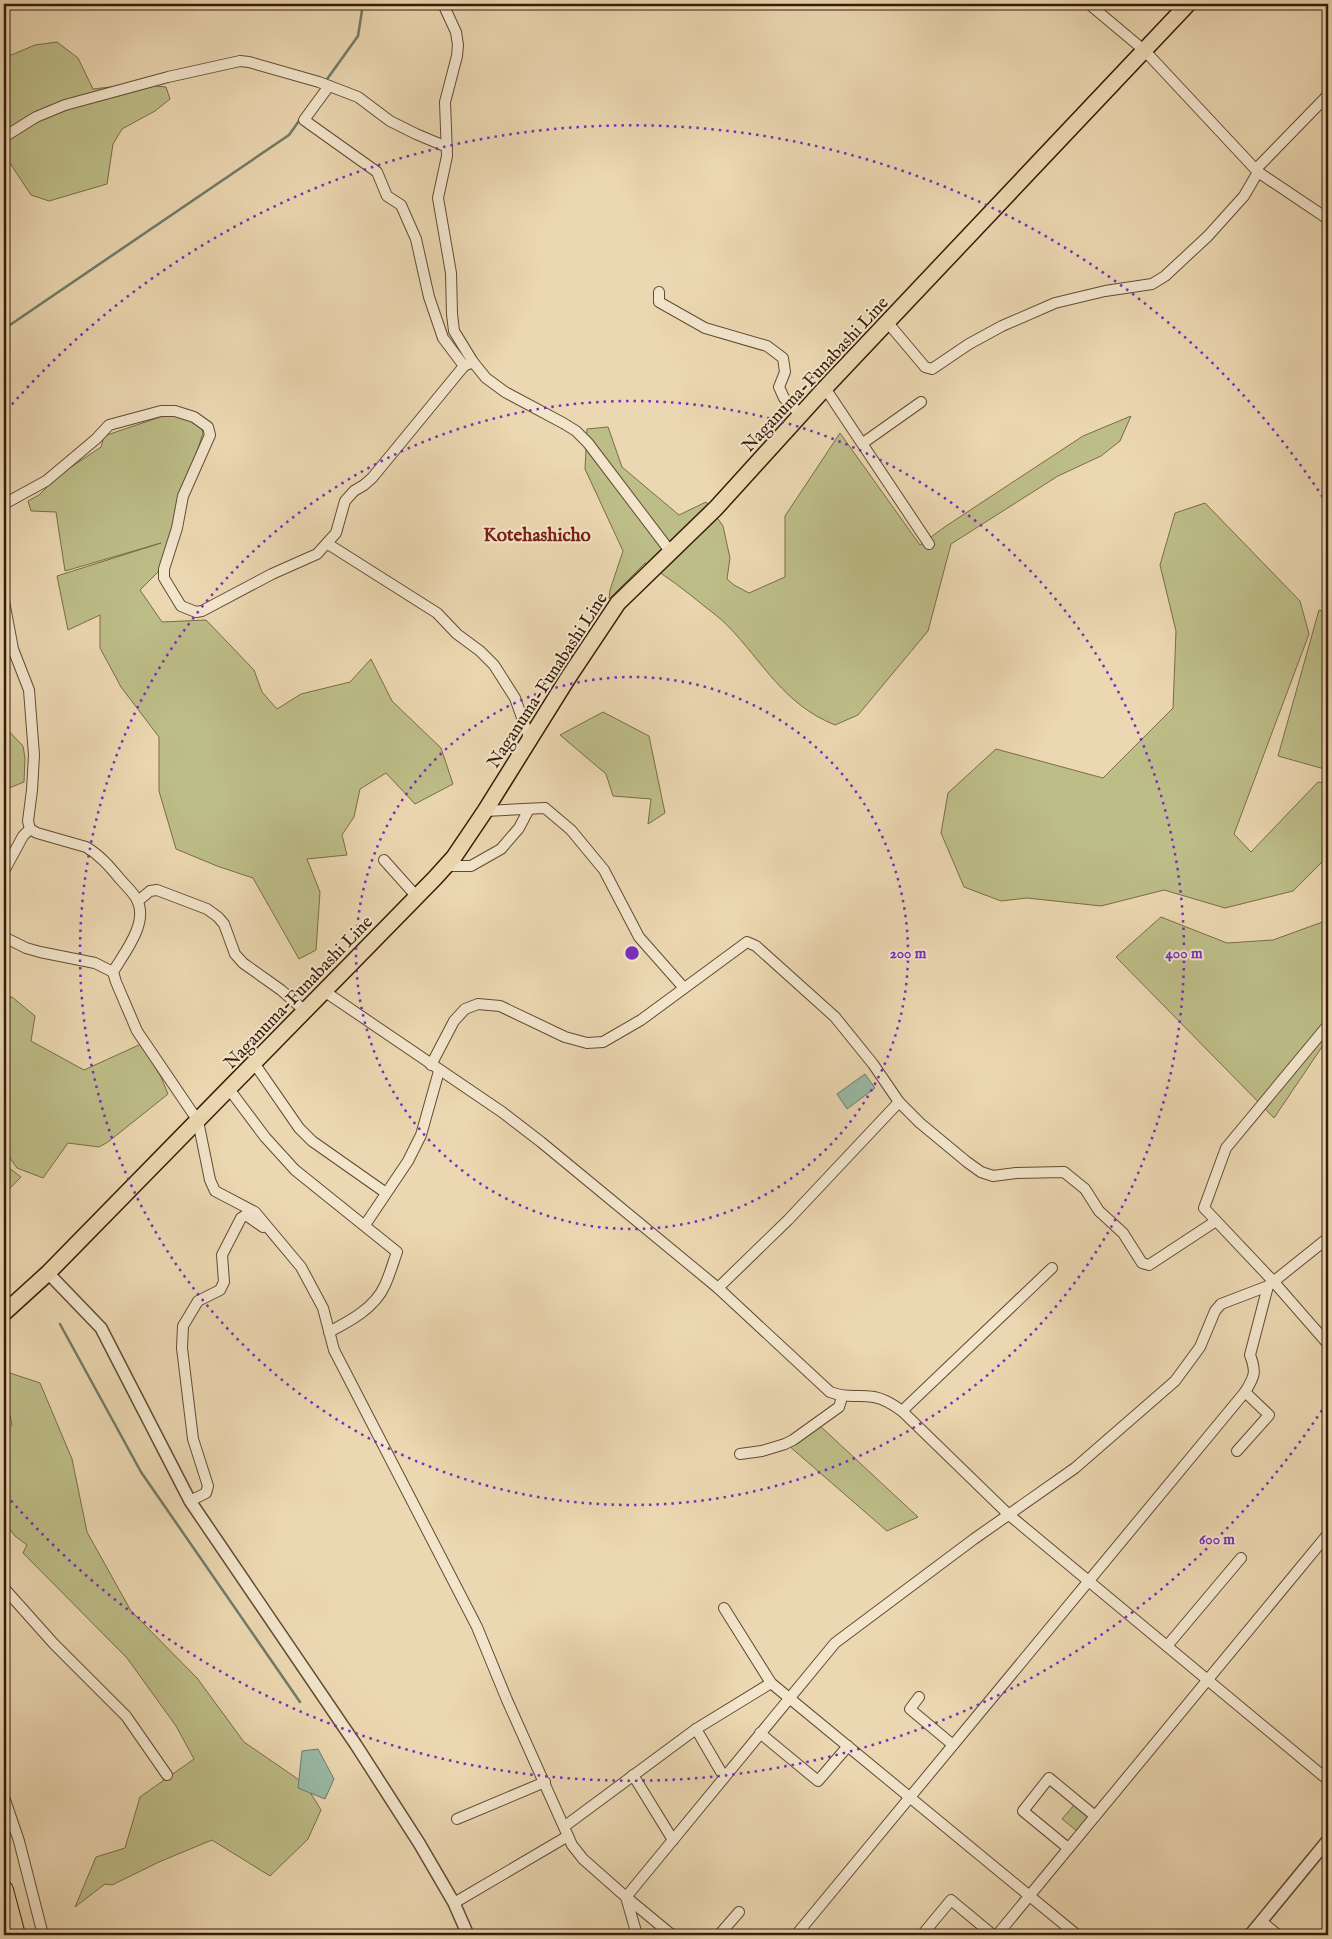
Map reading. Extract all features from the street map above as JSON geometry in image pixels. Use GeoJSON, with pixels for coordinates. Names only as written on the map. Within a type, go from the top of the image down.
{"type":"FeatureCollection","features":[{"type":"Feature","properties":{"kind":"highway"},"geometry":{"type":"LineString","coordinates":[[4,1890],[16,1935]]}},
{"type":"Feature","properties":{"kind":"highway"},"geometry":{"type":"LineString","coordinates":[[4,1920],[6,1935]]}},
{"type":"Feature","properties":{"kind":"main road","name":"Naganuma-Funabashi Line"},"geometry":{"type":"LineString","coordinates":[[4,1313],[48,1272],[198,1121],[446,866],[485,811],[573,670],[618,603],[716,508],[825,388],[1188,4]]}},
{"type":"Feature","properties":{"kind":"street"},"geometry":{"type":"LineString","coordinates":[[443,4],[456,32],[458,45],[445,102],[447,156],[438,198],[451,273],[454,331],[469,364]]}},
{"type":"Feature","properties":{"kind":"street"},"geometry":{"type":"LineString","coordinates":[[1089,4],[1145,51],[1257,170],[1328,219]]}},
{"type":"Feature","properties":{"kind":"street"},"geometry":{"type":"LineString","coordinates":[[4,137],[36,117],[65,105],[168,77],[240,61],[324,84],[358,97],[390,121],[447,147]]}},
{"type":"Feature","properties":{"kind":"street"},"geometry":{"type":"LineString","coordinates":[[324,84],[304,120],[377,172],[387,196],[401,205],[416,239],[429,297],[443,338],[469,364],[505,392],[563,422],[576,431],[588,443],[670,551]]}},
{"type":"Feature","properties":{"kind":"street"},"geometry":{"type":"LineString","coordinates":[[888,322],[925,367],[932,369],[969,344],[1002,326],[1055,303],[1105,291],[1152,284],[1164,276],[1208,236],[1244,196],[1257,170],[1328,94]]}},
{"type":"Feature","properties":{"kind":"street"},"geometry":{"type":"LineString","coordinates":[[658,292],[659,302],[705,328],[766,346],[783,358],[785,372],[779,387],[784,398],[801,415]]}},
{"type":"Feature","properties":{"kind":"street"},"geometry":{"type":"LineString","coordinates":[[4,504],[46,480],[96,439],[109,425],[161,410],[184,412],[204,422],[208,427],[210,435],[183,496],[177,528],[164,569],[164,578],[181,606],[196,612],[202,611],[272,574],[310,558],[328,544],[336,532],[345,501],[354,491],[372,478],[469,364]]}},
{"type":"Feature","properties":{"kind":"street"},"geometry":{"type":"LineString","coordinates":[[825,388],[864,443],[929,544]]}},
{"type":"Feature","properties":{"kind":"street"},"geometry":{"type":"LineString","coordinates":[[864,443],[921,402]]}},
{"type":"Feature","properties":{"kind":"street"},"geometry":{"type":"LineString","coordinates":[[328,544],[437,613],[457,634],[480,651],[494,665],[515,698],[530,740]]}},
{"type":"Feature","properties":{"kind":"street"},"geometry":{"type":"LineString","coordinates":[[4,601],[13,649],[29,690],[34,754],[28,821],[30,829],[93,851],[138,901],[140,919],[114,972],[116,982],[137,1031],[198,1121],[210,1180],[215,1191],[244,1204],[255,1212],[301,1267],[313,1288],[323,1308],[334,1350],[477,1628],[572,1845],[583,1859],[672,1935]]}},
{"type":"Feature","properties":{"kind":"street"},"geometry":{"type":"LineString","coordinates":[[485,811],[545,808],[571,830],[604,870],[639,937],[684,988]]}},
{"type":"Feature","properties":{"kind":"street"},"geometry":{"type":"LineString","coordinates":[[446,866],[471,866],[501,849],[519,828],[529,809]]}},
{"type":"Feature","properties":{"kind":"street"},"geometry":{"type":"LineString","coordinates":[[4,871],[23,836],[30,829]]}},
{"type":"Feature","properties":{"kind":"street"},"geometry":{"type":"LineString","coordinates":[[384,860],[417,897]]}},
{"type":"Feature","properties":{"kind":"street"},"geometry":{"type":"LineString","coordinates":[[138,901],[150,891],[157,890],[207,909],[224,924],[231,945],[243,963],[281,990],[305,1011]]}},
{"type":"Feature","properties":{"kind":"street"},"geometry":{"type":"LineString","coordinates":[[4,937],[26,948],[95,963],[114,972]]}},
{"type":"Feature","properties":{"kind":"street"},"geometry":{"type":"LineString","coordinates":[[365,1225],[408,1161],[421,1136],[435,1068],[454,1021],[466,1009],[478,1004],[500,1006],[565,1037],[587,1044],[603,1042],[640,1020],[747,942],[756,946],[836,1017],[899,1102],[920,1123],[981,1172],[993,1176],[1016,1173],[1064,1172],[1085,1189],[1099,1211],[1123,1233],[1142,1263],[1149,1265],[1216,1221]]}},
{"type":"Feature","properties":{"kind":"street"},"geometry":{"type":"LineString","coordinates":[[324,991],[502,1112],[541,1142],[718,1288],[830,1392],[842,1397],[873,1397],[890,1402],[902,1411],[1008,1514],[1328,1780]]}},
{"type":"Feature","properties":{"kind":"street"},"geometry":{"type":"LineString","coordinates":[[1328,1025],[1226,1148],[1204,1208],[1270,1283],[1328,1344]]}},
{"type":"Feature","properties":{"kind":"street"},"geometry":{"type":"LineString","coordinates":[[254,1063],[299,1128],[312,1141],[386,1193]]}},
{"type":"Feature","properties":{"kind":"street"},"geometry":{"type":"LineString","coordinates":[[229,1089],[264,1137],[295,1170],[397,1252],[384,1286],[377,1298],[354,1318],[329,1332]]}},
{"type":"Feature","properties":{"kind":"street"},"geometry":{"type":"LineString","coordinates":[[718,1288],[788,1220],[899,1102]]}},
{"type":"Feature","properties":{"kind":"street"},"geometry":{"type":"LineString","coordinates":[[190,1501],[206,1493],[208,1486],[193,1439],[182,1348],[183,1326],[198,1302],[220,1290],[224,1282],[222,1255],[241,1218],[246,1215],[275,1235]]}},
{"type":"Feature","properties":{"kind":"street"},"geometry":{"type":"LineString","coordinates":[[626,1897],[835,1643],[1008,1514],[1075,1468],[1175,1381],[1200,1347],[1215,1312],[1221,1304],[1270,1283],[1328,1238]]}},
{"type":"Feature","properties":{"kind":"street"},"geometry":{"type":"LineString","coordinates":[[902,1411],[1052,1268]]}},
{"type":"Feature","properties":{"kind":"street"},"geometry":{"type":"LineString","coordinates":[[48,1272],[101,1328],[190,1501],[356,1745],[419,1843],[454,1903],[468,1935]]}},
{"type":"Feature","properties":{"kind":"street"},"geometry":{"type":"LineString","coordinates":[[796,1935],[1245,1392],[1254,1373],[1254,1366],[1250,1356],[1270,1283]]}},
{"type":"Feature","properties":{"kind":"street"},"geometry":{"type":"LineString","coordinates":[[1237,1452],[1269,1415],[1245,1392]]}},
{"type":"Feature","properties":{"kind":"street"},"geometry":{"type":"LineString","coordinates":[[740,1454],[762,1451],[793,1440],[838,1407],[842,1397]]}},
{"type":"Feature","properties":{"kind":"street"},"geometry":{"type":"LineString","coordinates":[[997,1935],[1328,1534]]}},
{"type":"Feature","properties":{"kind":"street"},"geometry":{"type":"LineString","coordinates":[[1167,1646],[1241,1558]]}},
{"type":"Feature","properties":{"kind":"street"},"geometry":{"type":"LineString","coordinates":[[4,1588],[54,1644],[126,1716],[166,1775]]}},
{"type":"Feature","properties":{"kind":"street"},"geometry":{"type":"LineString","coordinates":[[724,1608],[771,1683],[1077,1935]]}},
{"type":"Feature","properties":{"kind":"street"},"geometry":{"type":"LineString","coordinates":[[565,1826],[696,1728],[771,1683]]}},
{"type":"Feature","properties":{"kind":"street"},"geometry":{"type":"LineString","coordinates":[[919,1697],[910,1709],[953,1745]]}},
{"type":"Feature","properties":{"kind":"street"},"geometry":{"type":"LineString","coordinates":[[696,1728],[724,1777]]}},
{"type":"Feature","properties":{"kind":"street"},"geometry":{"type":"LineString","coordinates":[[760,1733],[818,1781],[848,1746]]}},
{"type":"Feature","properties":{"kind":"street"},"geometry":{"type":"LineString","coordinates":[[633,1775],[673,1840]]}},
{"type":"Feature","properties":{"kind":"street"},"geometry":{"type":"LineString","coordinates":[[1068,1848],[1023,1811],[1049,1778],[1095,1816]]}},
{"type":"Feature","properties":{"kind":"street"},"geometry":{"type":"LineString","coordinates":[[457,1819],[544,1782]]}},
{"type":"Feature","properties":{"kind":"street"},"geometry":{"type":"LineString","coordinates":[[4,1797],[8,1823],[19,1840],[43,1935]]}},
{"type":"Feature","properties":{"kind":"street"},"geometry":{"type":"LineString","coordinates":[[454,1903],[568,1836]]}},
{"type":"Feature","properties":{"kind":"street"},"geometry":{"type":"LineString","coordinates":[[1250,1935],[1328,1840]]}},
{"type":"Feature","properties":{"kind":"street"},"geometry":{"type":"LineString","coordinates":[[626,1897],[637,1935]]}},
{"type":"Feature","properties":{"kind":"street"},"geometry":{"type":"LineString","coordinates":[[922,1935],[951,1900],[993,1935]]}},
{"type":"Feature","properties":{"kind":"street"},"geometry":{"type":"LineString","coordinates":[[719,1935],[739,1912]]}},
{"type":"Feature","properties":{"kind":"street"},"geometry":{"type":"LineString","coordinates":[[1261,1921],[1278,1935]]}},
{"type":"Feature","properties":{"kind":"green space"},"geometry":{"type":"Polygon","coordinates":[[[57,42],[78,58],[93,89],[136,84],[166,87],[170,99],[155,111],[122,129],[113,144],[107,184],[49,201],[31,195],[4,154],[4,58],[35,45],[57,42]]]}},
{"type":"Feature","properties":{"kind":"green space"},"geometry":{"type":"Polygon","coordinates":[[[166,415],[186,417],[201,426],[203,433],[158,572],[140,590],[162,622],[206,620],[254,670],[262,692],[277,709],[301,694],[350,682],[371,659],[392,701],[441,748],[453,784],[415,804],[386,773],[360,789],[354,817],[342,835],[347,855],[307,859],[320,892],[316,950],[299,959],[253,878],[176,849],[159,791],[159,737],[121,687],[100,648],[100,615],[68,630],[57,576],[161,543],[65,571],[56,512],[31,511],[28,501],[39,495],[59,475],[101,447],[104,436],[166,415]]]}},
{"type":"Feature","properties":{"kind":"green space"},"geometry":{"type":"Polygon","coordinates":[[[1131,416],[1120,441],[1101,456],[1058,476],[951,544],[928,631],[858,715],[835,725],[801,706],[775,681],[724,622],[683,589],[645,563],[609,599],[610,590],[623,551],[585,469],[587,429],[608,427],[622,467],[679,515],[706,502],[723,526],[730,558],[727,579],[749,593],[785,577],[785,516],[840,433],[920,545],[1083,436],[1131,416]]]}},
{"type":"Feature","properties":{"kind":"green space"},"geometry":{"type":"Polygon","coordinates":[[[1205,503],[1300,601],[1309,634],[1234,834],[1251,852],[1318,782],[1328,784],[1328,856],[1293,891],[1225,908],[1164,890],[1101,906],[1027,898],[1001,901],[964,887],[941,833],[948,793],[996,749],[1103,778],[1173,708],[1176,631],[1160,565],[1175,513],[1205,503]]]}},
{"type":"Feature","properties":{"kind":"green space"},"geometry":{"type":"Polygon","coordinates":[[[1319,610],[1328,613],[1328,770],[1278,756],[1319,610]]]}},
{"type":"Feature","properties":{"kind":"green space"},"geometry":{"type":"Polygon","coordinates":[[[603,712],[649,736],[665,813],[648,824],[651,799],[613,796],[606,774],[560,735],[603,712]]]}},
{"type":"Feature","properties":{"kind":"green space"},"geometry":{"type":"Polygon","coordinates":[[[4,726],[23,746],[25,758],[24,782],[4,790],[4,726]]]}},
{"type":"Feature","properties":{"kind":"green space"},"geometry":{"type":"Polygon","coordinates":[[[1161,917],[1227,943],[1273,940],[1328,920],[1328,1038],[1274,1118],[1116,957],[1161,917]]]}},
{"type":"Feature","properties":{"kind":"green space"},"geometry":{"type":"Polygon","coordinates":[[[12,997],[35,1016],[31,1041],[84,1070],[141,1044],[161,1077],[168,1094],[108,1142],[99,1147],[68,1143],[43,1178],[17,1168],[4,1150],[4,998],[12,997]]]}},
{"type":"Feature","properties":{"kind":"green space"},"geometry":{"type":"Polygon","coordinates":[[[4,1159],[9,1168],[21,1177],[4,1194],[4,1159]]]}},
{"type":"Feature","properties":{"kind":"green space"},"geometry":{"type":"Polygon","coordinates":[[[4,1371],[40,1383],[72,1459],[87,1532],[131,1611],[197,1678],[244,1742],[305,1784],[321,1810],[308,1839],[270,1876],[212,1840],[159,1862],[112,1885],[105,1884],[75,1907],[96,1857],[125,1848],[140,1797],[194,1759],[176,1726],[127,1658],[23,1553],[27,1545],[15,1536],[4,1522],[4,1431],[12,1425],[4,1389],[4,1371]]]}},
{"type":"Feature","properties":{"kind":"green space"},"geometry":{"type":"Polygon","coordinates":[[[818,1424],[918,1517],[887,1531],[788,1445],[818,1424]]]}},
{"type":"Feature","properties":{"kind":"green space"},"geometry":{"type":"Polygon","coordinates":[[[1074,1805],[1087,1815],[1087,1819],[1077,1831],[1062,1819],[1074,1805]]]}},
{"type":"Feature","properties":{"kind":"shaded area"},"geometry":{"type":"Polygon","coordinates":[[[865,1074],[875,1088],[847,1109],[837,1094],[865,1074]]]}},
{"type":"Feature","properties":{"kind":"shaded area"},"geometry":{"type":"Polygon","coordinates":[[[318,1749],[334,1779],[325,1799],[298,1788],[302,1751],[318,1749]]]}},
{"type":"Feature","properties":{"kind":"waterway"},"geometry":{"type":"LineString","coordinates":[[325,82],[358,36],[363,4]]}},
{"type":"Feature","properties":{"kind":"waterway"},"geometry":{"type":"LineString","coordinates":[[4,329],[289,135],[301,118]]}},
{"type":"Feature","properties":{"kind":"waterway"},"geometry":{"type":"LineString","coordinates":[[4,1260],[9,1265]]}},
{"type":"Feature","properties":{"kind":"waterway"},"geometry":{"type":"LineString","coordinates":[[60,1324],[141,1472],[300,1702]]}},
{"type":"Feature","properties":{"kind":"district","name":"Kotehashicho"},"geometry":{"type":"Point","coordinates":[537,534]}}]}
